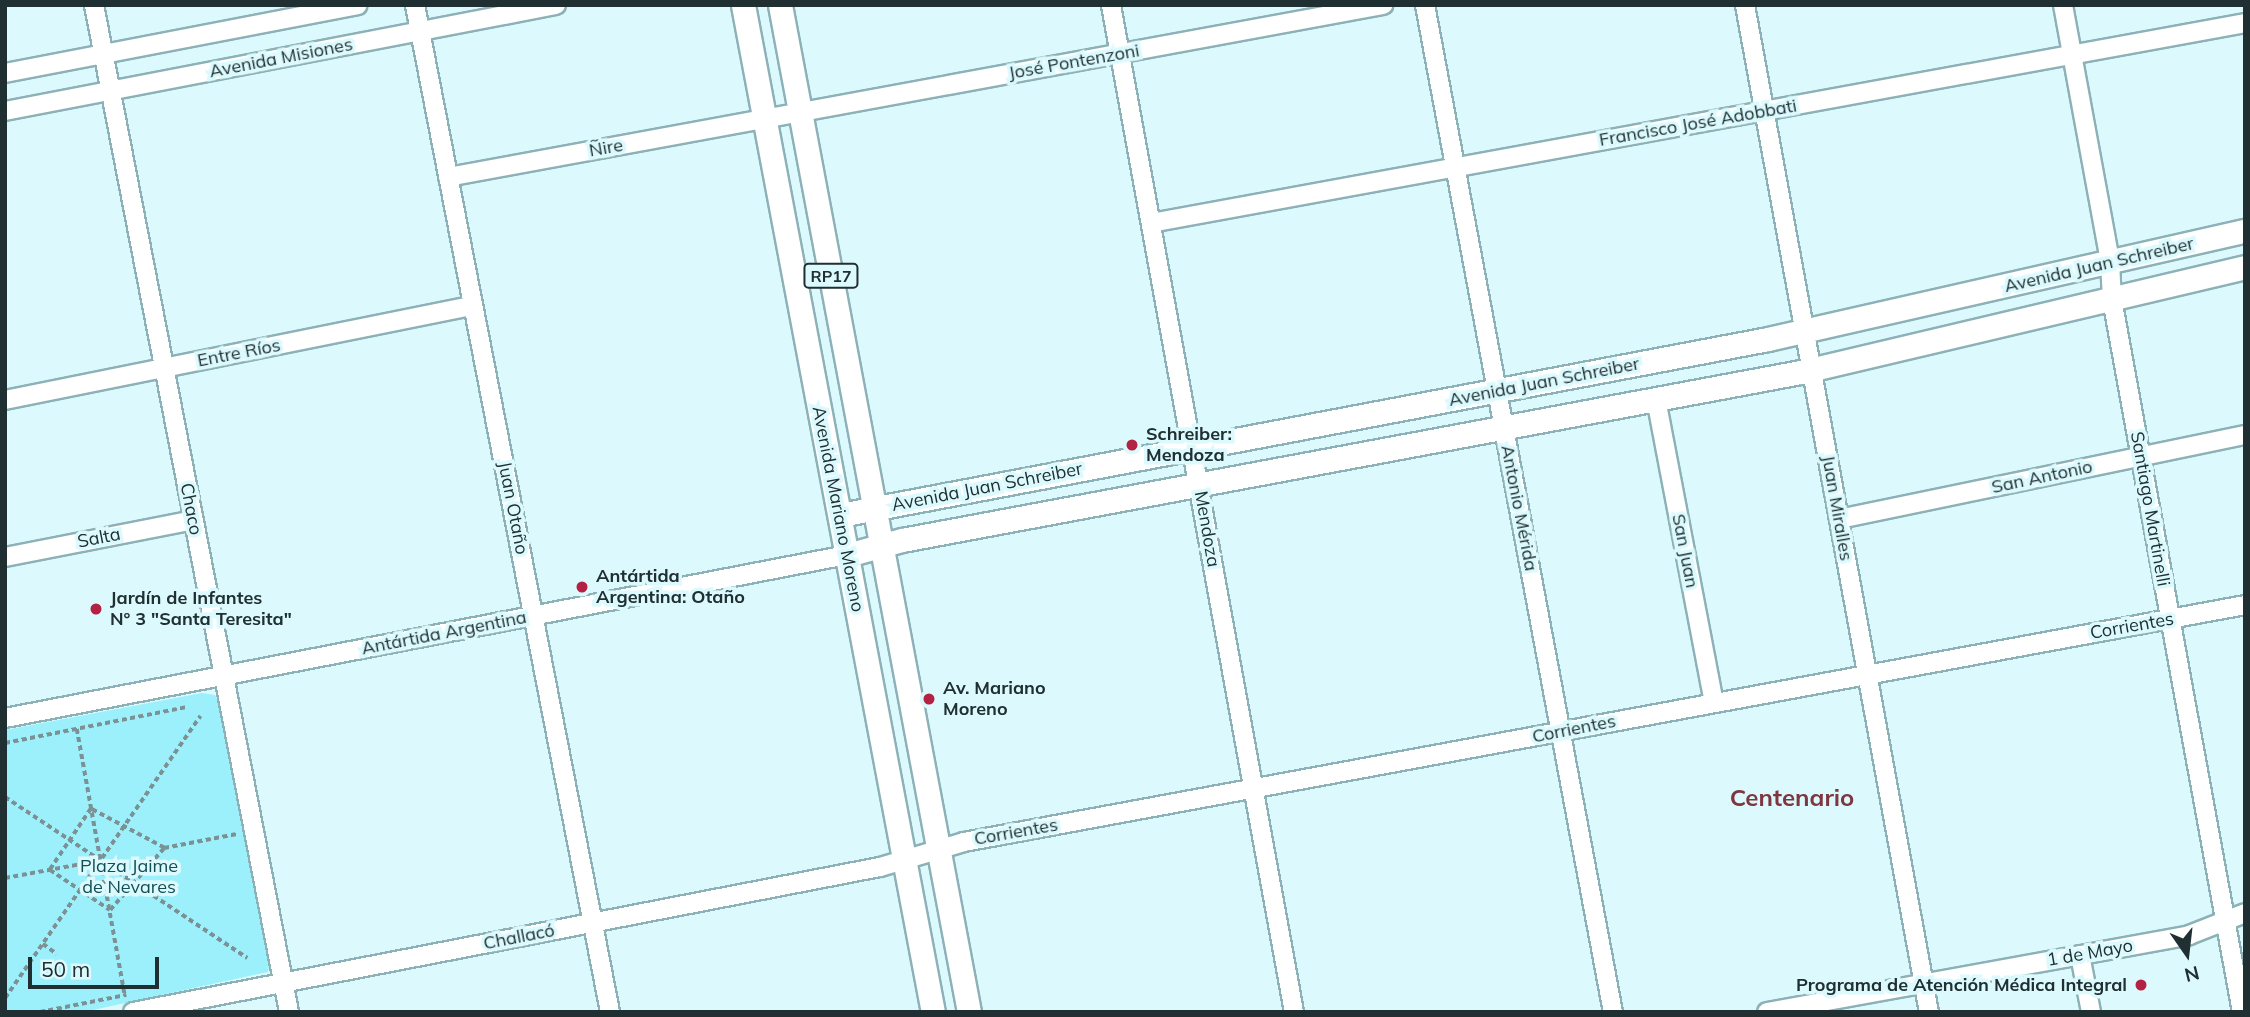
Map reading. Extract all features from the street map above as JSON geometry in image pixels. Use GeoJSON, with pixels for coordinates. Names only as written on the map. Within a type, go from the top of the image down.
{"type":"FeatureCollection","features":[{"type":"Feature","properties":{"kind":"main road","name":"Avenida Mariano Moreno"},"geometry":{"type":"LineString","coordinates":[[743,5],[933,1012]]}},
{"type":"Feature","properties":{"kind":"main road","name":"Avenida Mariano Moreno"},"geometry":{"type":"LineString","coordinates":[[780,5],[969,1012]]}},
{"type":"Feature","properties":{"kind":"main road","name":"Avenida Juan Schreiber"},"geometry":{"type":"LineString","coordinates":[[839,515],[1805,331],[2245,231]]}},
{"type":"Feature","properties":{"kind":"main road","name":"Avenida Juan Schreiber"},"geometry":{"type":"LineString","coordinates":[[882,546],[1812,370],[2245,267]]}},
{"type":"Feature","properties":{"kind":"main road","name":"Antártida Argentina"},"geometry":{"type":"LineString","coordinates":[[847,555],[882,546]]}},
{"type":"Feature","properties":{"kind":"street","name":"Chaco"},"geometry":{"type":"LineString","coordinates":[[94,5],[289,1012]]}},
{"type":"Feature","properties":{"kind":"street"},"geometry":{"type":"LineString","coordinates":[[5,73],[358,5]]}},
{"type":"Feature","properties":{"kind":"street","name":"Juan Otaño"},"geometry":{"type":"LineString","coordinates":[[415,5],[610,1012]]}},
{"type":"Feature","properties":{"kind":"street","name":"Avenida Misiones"},"geometry":{"type":"LineString","coordinates":[[5,111],[556,5]]}},
{"type":"Feature","properties":{"kind":"street","name":"Mendoza"},"geometry":{"type":"LineString","coordinates":[[1111,5],[1294,1012]]}},
{"type":"Feature","properties":{"kind":"street","name":"José Pontenzoni"},"geometry":{"type":"LineString","coordinates":[[765,119],[1383,5]]}},
{"type":"Feature","properties":{"kind":"street","name":"Antonio Mérida"},"geometry":{"type":"LineString","coordinates":[[1425,5],[1613,1012]]}},
{"type":"Feature","properties":{"kind":"street","name":"Juan Miralles"},"geometry":{"type":"LineString","coordinates":[[1745,5],[1929,1012]]}},
{"type":"Feature","properties":{"kind":"street","name":"Santiago Martinelli"},"geometry":{"type":"LineString","coordinates":[[2063,5],[2110,262],[2112,299],[2140,457],[2242,1012]]}},
{"type":"Feature","properties":{"kind":"street","name":"Francisco José Adobbati"},"geometry":{"type":"LineString","coordinates":[[1151,223],[2245,23]]}},
{"type":"Feature","properties":{"kind":"street","name":"Ñire"},"geometry":{"type":"LineString","coordinates":[[448,177],[765,119]]}},
{"type":"Feature","properties":{"kind":"street","name":"Entre Ríos"},"geometry":{"type":"LineString","coordinates":[[5,400],[473,306]]}},
{"type":"Feature","properties":{"kind":"street","name":"San Juan"},"geometry":{"type":"LineString","coordinates":[[1656,399],[1714,703]]}},
{"type":"Feature","properties":{"kind":"street","name":"San Antonio"},"geometry":{"type":"LineString","coordinates":[[1839,519],[2245,435]]}},
{"type":"Feature","properties":{"kind":"street","name":"Salta"},"geometry":{"type":"LineString","coordinates":[[5,556],[193,520]]}},
{"type":"Feature","properties":{"kind":"street","name":"Antártida Argentina"},"geometry":{"type":"LineString","coordinates":[[5,719],[847,555]]}},
{"type":"Feature","properties":{"kind":"street","name":"Corrientes"},"geometry":{"type":"LineString","coordinates":[[905,859],[938,848],[1254,788],[2245,605]]}},
{"type":"Feature","properties":{"kind":"street","name":"Challacó"},"geometry":{"type":"LineString","coordinates":[[133,1012],[593,923],[905,859]]}},
{"type":"Feature","properties":{"kind":"street","name":"1 de Mayo"},"geometry":{"type":"LineString","coordinates":[[1767,1012],[2189,935],[2245,913]]}},
{"type":"Feature","properties":{"kind":"street"},"geometry":{"type":"LineString","coordinates":[[2080,955],[2091,1012]]}},
{"type":"Feature","properties":{"kind":"path"},"geometry":{"type":"LineString","coordinates":[[5,743],[187,707]]}},
{"type":"Feature","properties":{"kind":"path"},"geometry":{"type":"LineString","coordinates":[[5,998],[200,716]]}},
{"type":"Feature","properties":{"kind":"path"},"geometry":{"type":"LineString","coordinates":[[77,729],[125,995]]}},
{"type":"Feature","properties":{"kind":"path"},"geometry":{"type":"LineString","coordinates":[[5,797],[247,958]]}},
{"type":"Feature","properties":{"kind":"path"},"geometry":{"type":"LineString","coordinates":[[91,809],[164,848]]}},
{"type":"Feature","properties":{"kind":"path"},"geometry":{"type":"LineString","coordinates":[[50,870],[91,809]]}},
{"type":"Feature","properties":{"kind":"path"},"geometry":{"type":"LineString","coordinates":[[110,911],[164,848],[237,834]]}},
{"type":"Feature","properties":{"kind":"path"},"geometry":{"type":"LineString","coordinates":[[5,878],[100,860]]}},
{"type":"Feature","properties":{"kind":"path"},"geometry":{"type":"LineString","coordinates":[[50,870],[110,911]]}},
{"type":"Feature","properties":{"kind":"path"},"geometry":{"type":"LineString","coordinates":[[43,944],[57,954]]}},
{"type":"Feature","properties":{"kind":"green space","name":"Plaza Jaime de Nevares"},"geometry":{"type":"Polygon","coordinates":[[[202,693],[215,695],[221,707],[270,959],[268,972],[84,1012],[5,1012],[5,730],[202,693]]]}},
{"type":"Feature","properties":{"kind":"place","name":"Schreiber: Mendoza"},"geometry":{"type":"Point","coordinates":[1132,445]}},
{"type":"Feature","properties":{"kind":"place","name":"Antártida Argentina: Otaño"},"geometry":{"type":"Point","coordinates":[582,587]}},
{"type":"Feature","properties":{"kind":"place","name":"Jardín de Infantes N° 3 \"Santa Teresita\""},"geometry":{"type":"Point","coordinates":[96,609]}},
{"type":"Feature","properties":{"kind":"place","name":"Av. Mariano Moreno"},"geometry":{"type":"Point","coordinates":[929,699]}},
{"type":"Feature","properties":{"kind":"place","name":"Programa de Atención Médica Integral"},"geometry":{"type":"Point","coordinates":[2141,985]}},
{"type":"Feature","properties":{"kind":"district","name":"Centenario"},"geometry":{"type":"Point","coordinates":[1792,798]}}]}
